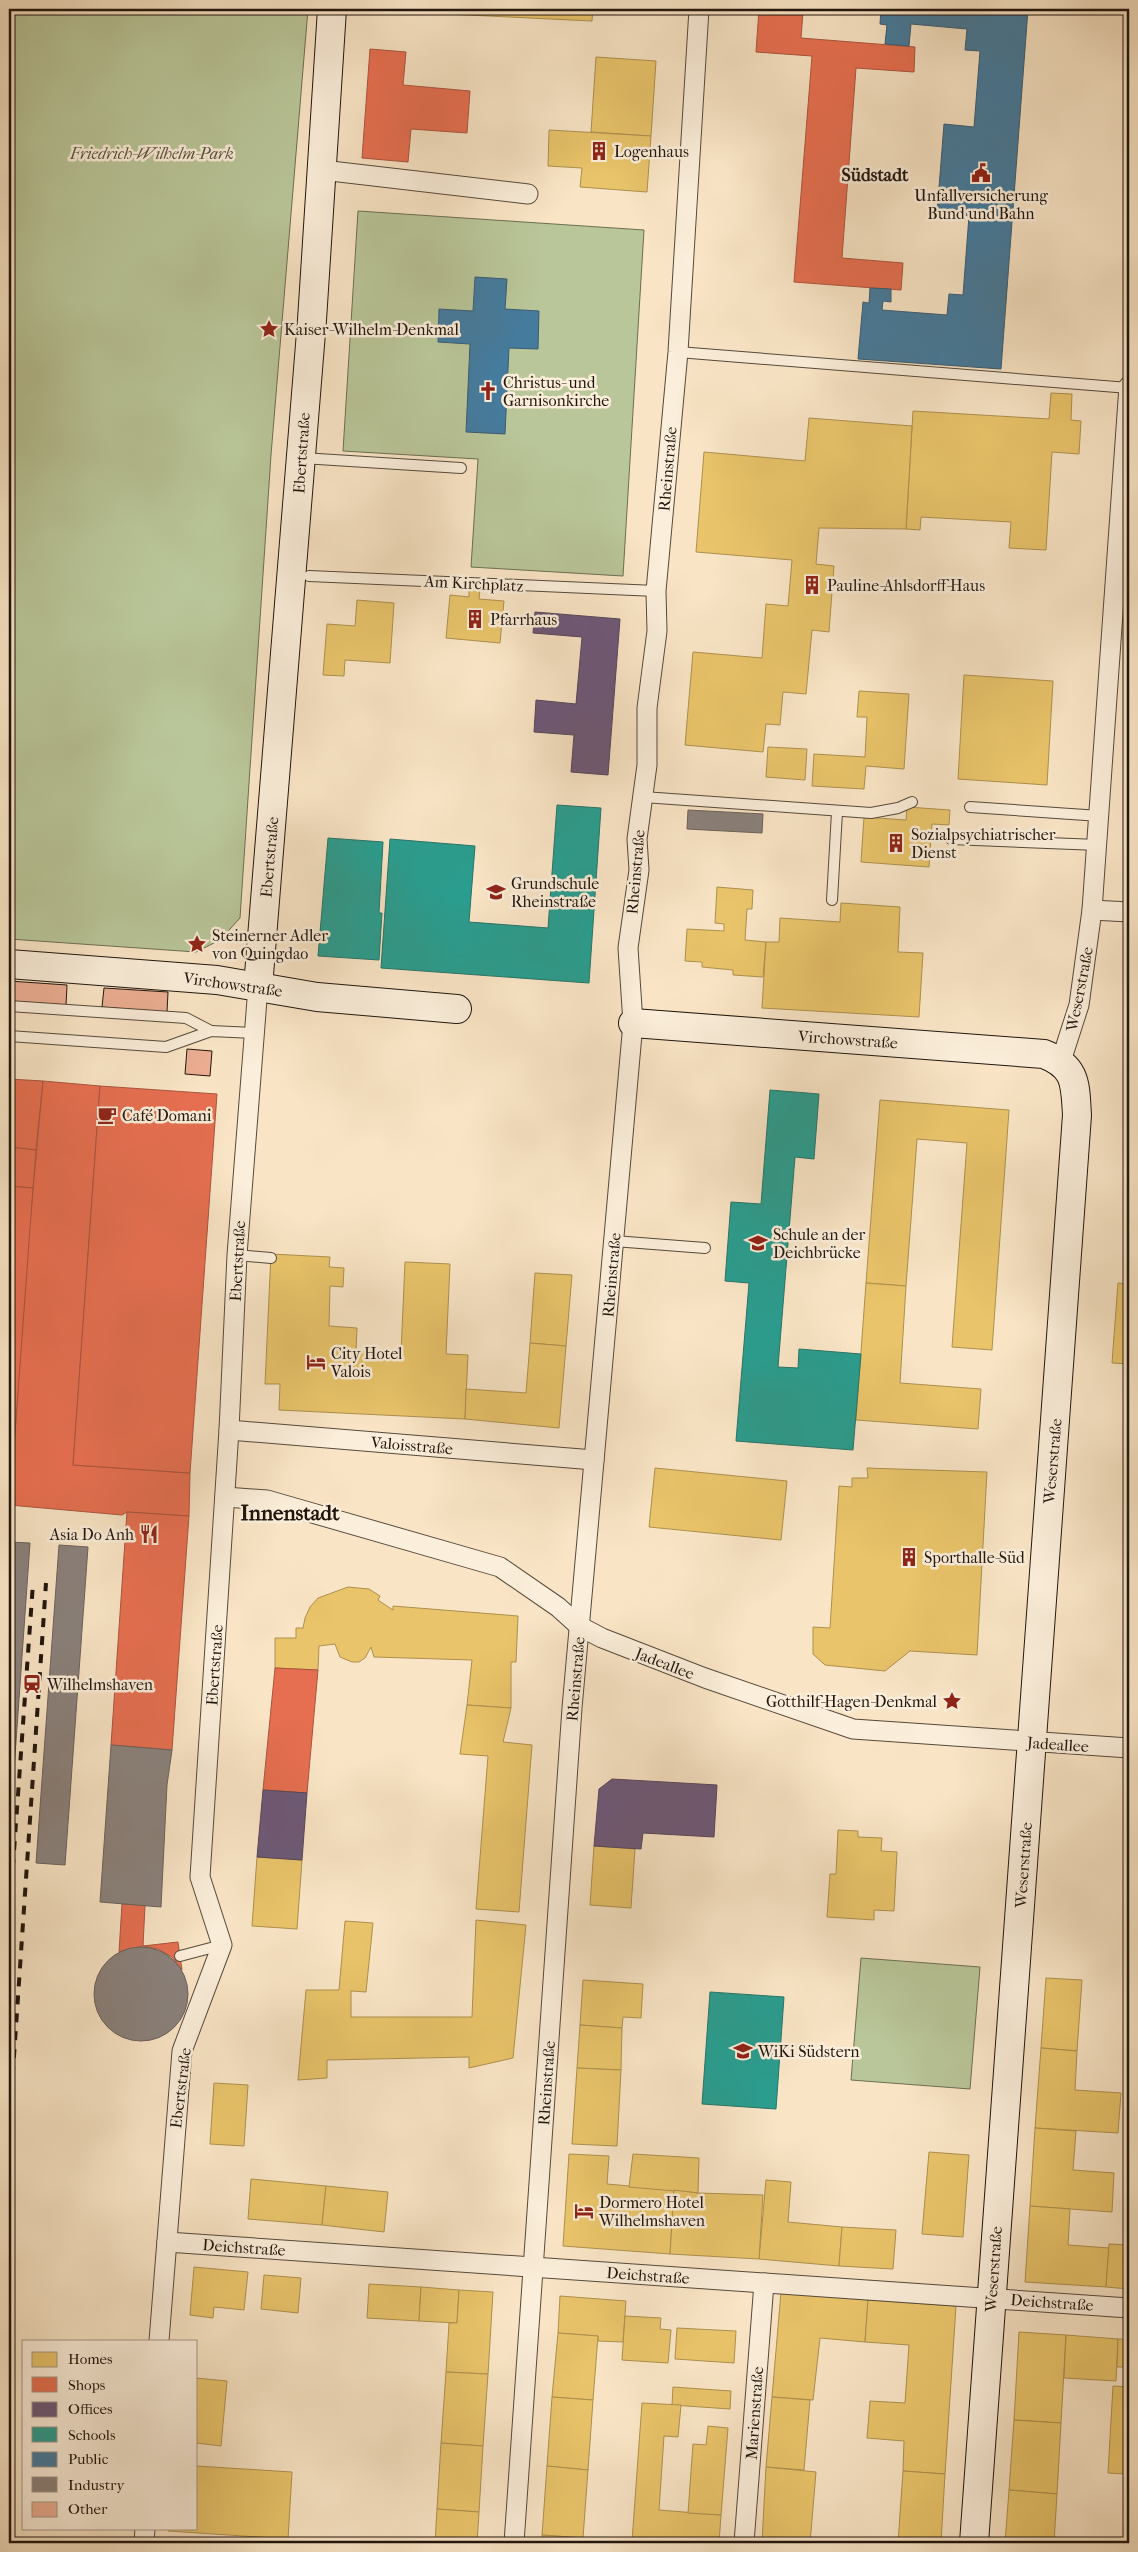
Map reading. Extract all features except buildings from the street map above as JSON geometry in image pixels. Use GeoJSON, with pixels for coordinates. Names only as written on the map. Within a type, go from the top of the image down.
{"type":"FeatureCollection","features":[{"type":"Feature","properties":{"kind":"street","name":"Ebertstraße"},"geometry":{"type":"LineString","coordinates":[[160,2340],[182,2051],[222,1945],[200,1877],[229,1430],[237,1255],[254,1033],[301,575],[301,458],[332,9]]}},
{"type":"Feature","properties":{"kind":"street","name":"Rheinstraße"},"geometry":{"type":"LineString","coordinates":[[514,2543],[579,1626],[633,1023],[628,948],[639,870],[637,839],[647,764],[647,708],[657,631],[656,591],[678,352],[699,9]]}},
{"type":"Feature","properties":{"kind":"street"},"geometry":{"type":"LineString","coordinates":[[322,170],[528,194]]}},
{"type":"Feature","properties":{"kind":"street","name":"Weserstraße"},"geometry":{"type":"LineString","coordinates":[[974,2543],[990,2297],[1033,1742],[1046,1528],[1078,1115],[1072,1074],[1061,1061],[1079,1005],[1092,910],[1129,387]]}},
{"type":"Feature","properties":{"kind":"street"},"geometry":{"type":"LineString","coordinates":[[1092,910],[1129,912]]}},
{"type":"Feature","properties":{"kind":"street","name":"Virchowstraße"},"geometry":{"type":"LineString","coordinates":[[9,964],[217,980],[317,997],[457,1009]]}},
{"type":"Feature","properties":{"kind":"street","name":"Virchowstraße"},"geometry":{"type":"LineString","coordinates":[[633,1023],[1044,1054],[1061,1061]]}},
{"type":"Feature","properties":{"kind":"street","name":"Valoisstraße"},"geometry":{"type":"LineString","coordinates":[[229,1430],[594,1460]]}},
{"type":"Feature","properties":{"kind":"street","name":"Jadeallee"},"geometry":{"type":"LineString","coordinates":[[225,1497],[267,1500],[500,1567],[558,1607],[579,1626],[602,1638],[662,1662],[854,1729],[1129,1748]]}},
{"type":"Feature","properties":{"kind":"street","name":"Deichstraße"},"geometry":{"type":"LineString","coordinates":[[167,2242],[1129,2308]]}},
{"type":"Feature","properties":{"kind":"street","name":"Marienstraße"},"geometry":{"type":"LineString","coordinates":[[744,2543],[764,2283]]}},
{"type":"Feature","properties":{"kind":"street"},"geometry":{"type":"LineString","coordinates":[[144,2543],[145,2530]]}},
{"type":"Feature","properties":{"kind":"lane"},"geometry":{"type":"LineString","coordinates":[[678,352],[1129,387]]}},
{"type":"Feature","properties":{"kind":"lane"},"geometry":{"type":"LineString","coordinates":[[301,458],[461,468]]}},
{"type":"Feature","properties":{"kind":"lane","name":"Am Kirchplatz"},"geometry":{"type":"LineString","coordinates":[[301,575],[656,591]]}},
{"type":"Feature","properties":{"kind":"lane"},"geometry":{"type":"LineString","coordinates":[[643,797],[837,812],[871,812],[898,808],[912,802]]}},
{"type":"Feature","properties":{"kind":"lane"},"geometry":{"type":"LineString","coordinates":[[970,807],[1100,816]]}},
{"type":"Feature","properties":{"kind":"lane"},"geometry":{"type":"LineString","coordinates":[[832,900],[837,812]]}},
{"type":"Feature","properties":{"kind":"lane"},"geometry":{"type":"LineString","coordinates":[[952,839],[1098,845]]}},
{"type":"Feature","properties":{"kind":"lane"},"geometry":{"type":"LineString","coordinates":[[9,1006],[186,1018],[211,1031]]}},
{"type":"Feature","properties":{"kind":"lane"},"geometry":{"type":"LineString","coordinates":[[9,1036],[166,1047],[211,1031],[254,1033]]}},
{"type":"Feature","properties":{"kind":"lane"},"geometry":{"type":"LineString","coordinates":[[614,1241],[705,1248]]}},
{"type":"Feature","properties":{"kind":"lane"},"geometry":{"type":"LineString","coordinates":[[237,1255],[271,1258]]}},
{"type":"Feature","properties":{"kind":"lane"},"geometry":{"type":"LineString","coordinates":[[180,1956],[222,1945]]}},
{"type":"Feature","properties":{"kind":"green space","name":"Friedrich-Wilhelm-Park"},"geometry":{"type":"Polygon","coordinates":[[[9,9],[308,9],[271,455],[240,918],[220,940],[196,952],[9,939],[9,9]]]}},
{"type":"Feature","properties":{"kind":"green space"},"geometry":{"type":"Polygon","coordinates":[[[358,211],[644,230],[623,576],[471,567],[478,459],[343,451],[358,211]]]}},
{"type":"Feature","properties":{"kind":"green space"},"geometry":{"type":"Polygon","coordinates":[[[861,1958],[980,1967],[970,2089],[851,2080],[861,1958]]]}},
{"type":"Feature","properties":{"kind":"railway"},"geometry":{"type":"LineString","coordinates":[[9,1922],[33,1583]]}},
{"type":"Feature","properties":{"kind":"railway"},"geometry":{"type":"LineString","coordinates":[[9,2130],[46,1583]]}},
{"type":"Feature","properties":{"kind":"place","name":"Logenhaus"},"geometry":{"type":"Point","coordinates":[599,151]}},
{"type":"Feature","properties":{"kind":"place","name":"Unfallversicherung Bund und Bahn"},"geometry":{"type":"Point","coordinates":[981,173]}},
{"type":"Feature","properties":{"kind":"place","name":"Kaiser-Wilhelm-Denkmal"},"geometry":{"type":"Point","coordinates":[269,329]}},
{"type":"Feature","properties":{"kind":"place","name":"Christus- und Garnisonkirche"},"geometry":{"type":"Point","coordinates":[488,391]}},
{"type":"Feature","properties":{"kind":"place","name":"Pauline-Ahlsdorff-Haus"},"geometry":{"type":"Point","coordinates":[812,585]}},
{"type":"Feature","properties":{"kind":"place","name":"Pfarrhaus"},"geometry":{"type":"Point","coordinates":[475,619]}},
{"type":"Feature","properties":{"kind":"place","name":"Sozialpsychiatrischer Dienst"},"geometry":{"type":"Point","coordinates":[896,843]}},
{"type":"Feature","properties":{"kind":"place","name":"Grundschule Rheinstraße"},"geometry":{"type":"Point","coordinates":[496,892]}},
{"type":"Feature","properties":{"kind":"place","name":"Steinerner Adler von Quingdao"},"geometry":{"type":"Point","coordinates":[197,944]}},
{"type":"Feature","properties":{"kind":"place","name":"Café Domani"},"geometry":{"type":"Point","coordinates":[107,1115]}},
{"type":"Feature","properties":{"kind":"place","name":"Schule an der Deichbrücke"},"geometry":{"type":"Point","coordinates":[758,1243]}},
{"type":"Feature","properties":{"kind":"place","name":"City Hotel Valois"},"geometry":{"type":"Point","coordinates":[316,1362]}},
{"type":"Feature","properties":{"kind":"place","name":"Asia Do Anh"},"geometry":{"type":"Point","coordinates":[149,1534]}},
{"type":"Feature","properties":{"kind":"place","name":"Sporthalle-Süd"},"geometry":{"type":"Point","coordinates":[909,1557]}},
{"type":"Feature","properties":{"kind":"place","name":"Wilhelmshaven"},"geometry":{"type":"Point","coordinates":[32,1684]}},
{"type":"Feature","properties":{"kind":"place","name":"Gotthilf-Hagen-Denkmal"},"geometry":{"type":"Point","coordinates":[952,1701]}},
{"type":"Feature","properties":{"kind":"place","name":"WiKi Südstern"},"geometry":{"type":"Point","coordinates":[743,2051]}},
{"type":"Feature","properties":{"kind":"place","name":"Dormero Hotel Wilhelmshaven"},"geometry":{"type":"Point","coordinates":[584,2211]}},
{"type":"Feature","properties":{"kind":"district","name":"Südstadt"},"geometry":{"type":"Point","coordinates":[875,175]}},
{"type":"Feature","properties":{"kind":"district","name":"Innenstadt"},"geometry":{"type":"Point","coordinates":[290,1513]}}]}
